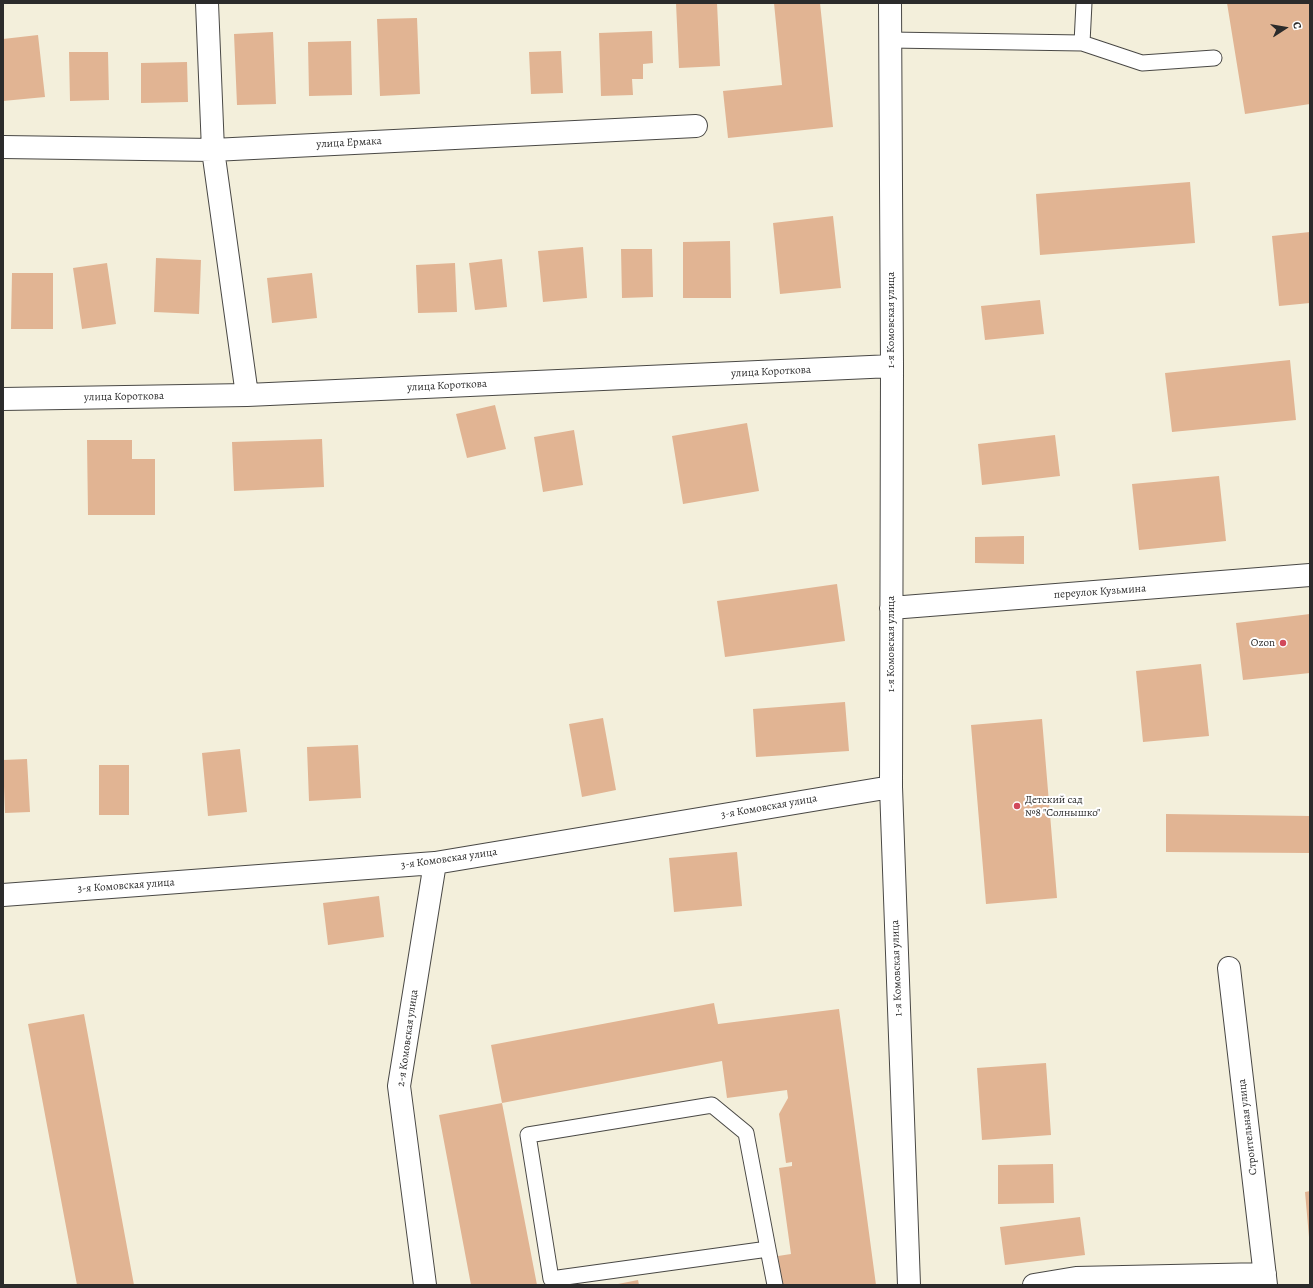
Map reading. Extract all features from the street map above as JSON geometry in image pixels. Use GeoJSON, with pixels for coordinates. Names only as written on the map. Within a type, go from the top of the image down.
{"type":"FeatureCollection","features":[{"type":"Feature","properties":{"kind":"street"},"geometry":{"type":"LineString","coordinates":[[207,3],[213,150],[247,395]]}},
{"type":"Feature","properties":{"kind":"street","name":"1-я Комовская улица"},"geometry":{"type":"LineString","coordinates":[[890,3],[892,366],[891,787],[909,1285]]}},
{"type":"Feature","properties":{"kind":"street","name":"улица Ермака"},"geometry":{"type":"LineString","coordinates":[[3,147],[213,150],[696,126]]}},
{"type":"Feature","properties":{"kind":"street","name":"улица Короткова"},"geometry":{"type":"LineString","coordinates":[[3,399],[247,395],[892,366]]}},
{"type":"Feature","properties":{"kind":"street","name":"переулок Кузьмина"},"geometry":{"type":"LineString","coordinates":[[891,608],[1310,575]]}},
{"type":"Feature","properties":{"kind":"street","name":"3-я Комовская улица"},"geometry":{"type":"LineString","coordinates":[[3,895],[435,863],[891,787]]}},
{"type":"Feature","properties":{"kind":"street","name":"2-я Комовская улица"},"geometry":{"type":"LineString","coordinates":[[425,1285],[399,1086],[435,863]]}},
{"type":"Feature","properties":{"kind":"street","name":"Строительная улица"},"geometry":{"type":"LineString","coordinates":[[1229,968],[1266,1280]]}},
{"type":"Feature","properties":{"kind":"street"},"geometry":{"type":"LineString","coordinates":[[1034,1285],[1076,1278],[1266,1280]]}},
{"type":"Feature","properties":{"kind":"lane"},"geometry":{"type":"LineString","coordinates":[[1082,43],[1084,3]]}},
{"type":"Feature","properties":{"kind":"lane"},"geometry":{"type":"LineString","coordinates":[[890,40],[1082,43],[1142,62],[1214,58]]}},
{"type":"Feature","properties":{"kind":"lane"},"geometry":{"type":"LineString","coordinates":[[768,1249],[551,1279],[528,1135],[712,1105],[746,1133],[775,1285]]}},
{"type":"Feature","properties":{"kind":"building"},"geometry":{"type":"Polygon","coordinates":[[[676,3],[717,3],[720,66],[679,68],[676,3]]]}},
{"type":"Feature","properties":{"kind":"building"},"geometry":{"type":"Polygon","coordinates":[[[774,3],[820,3],[833,127],[728,138],[723,91],[782,85],[774,3]]]}},
{"type":"Feature","properties":{"kind":"building"},"geometry":{"type":"Polygon","coordinates":[[[1227,3],[1310,3],[1310,104],[1245,114],[1227,3]]]}},
{"type":"Feature","properties":{"kind":"building"},"geometry":{"type":"Polygon","coordinates":[[[417,18],[420,94],[380,96],[377,19],[417,18]]]}},
{"type":"Feature","properties":{"kind":"building"},"geometry":{"type":"Polygon","coordinates":[[[652,31],[653,63],[643,64],[643,79],[632,79],[633,95],[601,96],[599,33],[652,31]]]}},
{"type":"Feature","properties":{"kind":"building"},"geometry":{"type":"Polygon","coordinates":[[[273,32],[276,104],[237,105],[234,34],[273,32]]]}},
{"type":"Feature","properties":{"kind":"building"},"geometry":{"type":"Polygon","coordinates":[[[38,35],[45,97],[3,101],[3,39],[38,35]]]}},
{"type":"Feature","properties":{"kind":"building"},"geometry":{"type":"Polygon","coordinates":[[[351,41],[352,95],[309,96],[308,42],[351,41]]]}},
{"type":"Feature","properties":{"kind":"building"},"geometry":{"type":"Polygon","coordinates":[[[561,51],[563,93],[531,94],[529,52],[561,51]]]}},
{"type":"Feature","properties":{"kind":"building"},"geometry":{"type":"Polygon","coordinates":[[[69,52],[108,52],[109,100],[70,101],[69,52]]]}},
{"type":"Feature","properties":{"kind":"building"},"geometry":{"type":"Polygon","coordinates":[[[187,62],[188,102],[141,103],[141,63],[187,62]]]}},
{"type":"Feature","properties":{"kind":"building"},"geometry":{"type":"Polygon","coordinates":[[[1190,182],[1195,243],[1040,255],[1036,194],[1190,182]]]}},
{"type":"Feature","properties":{"kind":"building"},"geometry":{"type":"Polygon","coordinates":[[[833,216],[841,288],[780,294],[773,223],[833,216]]]}},
{"type":"Feature","properties":{"kind":"building"},"geometry":{"type":"Polygon","coordinates":[[[1310,232],[1310,303],[1279,306],[1272,236],[1310,232]]]}},
{"type":"Feature","properties":{"kind":"building"},"geometry":{"type":"Polygon","coordinates":[[[730,241],[731,298],[683,298],[683,242],[730,241]]]}},
{"type":"Feature","properties":{"kind":"building"},"geometry":{"type":"Polygon","coordinates":[[[583,247],[587,298],[543,302],[538,251],[583,247]]]}},
{"type":"Feature","properties":{"kind":"building"},"geometry":{"type":"Polygon","coordinates":[[[621,249],[652,249],[653,297],[622,298],[621,249]]]}},
{"type":"Feature","properties":{"kind":"building"},"geometry":{"type":"Polygon","coordinates":[[[156,258],[201,260],[199,314],[154,312],[156,258]]]}},
{"type":"Feature","properties":{"kind":"building"},"geometry":{"type":"Polygon","coordinates":[[[502,259],[507,307],[475,310],[469,263],[502,259]]]}},
{"type":"Feature","properties":{"kind":"building"},"geometry":{"type":"Polygon","coordinates":[[[107,263],[116,324],[82,329],[73,268],[107,263]]]}},
{"type":"Feature","properties":{"kind":"building"},"geometry":{"type":"Polygon","coordinates":[[[455,263],[457,312],[418,313],[416,265],[455,263]]]}},
{"type":"Feature","properties":{"kind":"building"},"geometry":{"type":"Polygon","coordinates":[[[12,273],[53,273],[53,329],[11,329],[12,273]]]}},
{"type":"Feature","properties":{"kind":"building"},"geometry":{"type":"Polygon","coordinates":[[[312,273],[317,318],[272,323],[267,278],[312,273]]]}},
{"type":"Feature","properties":{"kind":"building"},"geometry":{"type":"Polygon","coordinates":[[[1040,300],[1044,334],[985,340],[981,306],[1040,300]]]}},
{"type":"Feature","properties":{"kind":"building"},"geometry":{"type":"Polygon","coordinates":[[[1290,360],[1296,420],[1172,432],[1165,373],[1290,360]]]}},
{"type":"Feature","properties":{"kind":"building"},"geometry":{"type":"Polygon","coordinates":[[[495,405],[506,449],[467,458],[456,414],[495,405]]]}},
{"type":"Feature","properties":{"kind":"building"},"geometry":{"type":"Polygon","coordinates":[[[747,423],[759,491],[683,504],[672,436],[747,423]]]}},
{"type":"Feature","properties":{"kind":"building"},"geometry":{"type":"Polygon","coordinates":[[[574,430],[583,485],[543,492],[534,437],[574,430]]]}},
{"type":"Feature","properties":{"kind":"building"},"geometry":{"type":"Polygon","coordinates":[[[1055,435],[1060,476],[982,485],[978,444],[1055,435]]]}},
{"type":"Feature","properties":{"kind":"building"},"geometry":{"type":"Polygon","coordinates":[[[322,439],[324,487],[234,491],[232,442],[322,439]]]}},
{"type":"Feature","properties":{"kind":"building"},"geometry":{"type":"Polygon","coordinates":[[[87,440],[132,440],[132,459],[155,459],[155,515],[88,515],[87,440]]]}},
{"type":"Feature","properties":{"kind":"building"},"geometry":{"type":"Polygon","coordinates":[[[1219,476],[1226,541],[1139,550],[1132,484],[1219,476]]]}},
{"type":"Feature","properties":{"kind":"building"},"geometry":{"type":"Polygon","coordinates":[[[1024,536],[1024,564],[975,563],[975,537],[1024,536]]]}},
{"type":"Feature","properties":{"kind":"building"},"geometry":{"type":"Polygon","coordinates":[[[837,584],[845,641],[725,657],[717,601],[837,584]]]}},
{"type":"Feature","properties":{"kind":"building"},"geometry":{"type":"Polygon","coordinates":[[[1310,614],[1310,673],[1243,680],[1236,623],[1310,614]]]}},
{"type":"Feature","properties":{"kind":"building"},"geometry":{"type":"Polygon","coordinates":[[[1201,664],[1209,736],[1143,742],[1136,671],[1201,664]]]}},
{"type":"Feature","properties":{"kind":"building"},"geometry":{"type":"Polygon","coordinates":[[[845,702],[849,751],[756,757],[753,709],[845,702]]]}},
{"type":"Feature","properties":{"kind":"building"},"geometry":{"type":"Polygon","coordinates":[[[603,718],[616,790],[582,797],[569,724],[603,718]]]}},
{"type":"Feature","properties":{"kind":"building"},"geometry":{"type":"Polygon","coordinates":[[[1042,719],[1057,898],[986,904],[971,725],[1042,719]]]}},
{"type":"Feature","properties":{"kind":"building"},"geometry":{"type":"Polygon","coordinates":[[[358,745],[361,798],[309,801],[307,747],[358,745]]]}},
{"type":"Feature","properties":{"kind":"building"},"geometry":{"type":"Polygon","coordinates":[[[240,749],[247,812],[208,816],[202,753],[240,749]]]}},
{"type":"Feature","properties":{"kind":"building"},"geometry":{"type":"Polygon","coordinates":[[[27,759],[30,812],[5,813],[3,760],[27,759]]]}},
{"type":"Feature","properties":{"kind":"building"},"geometry":{"type":"Polygon","coordinates":[[[99,765],[129,765],[129,815],[99,815],[99,765]]]}},
{"type":"Feature","properties":{"kind":"building"},"geometry":{"type":"Polygon","coordinates":[[[1166,814],[1310,816],[1310,853],[1166,852],[1166,814]]]}},
{"type":"Feature","properties":{"kind":"building"},"geometry":{"type":"Polygon","coordinates":[[[737,852],[742,906],[674,912],[669,858],[737,852]]]}},
{"type":"Feature","properties":{"kind":"building"},"geometry":{"type":"Polygon","coordinates":[[[379,896],[384,937],[328,945],[323,903],[379,896]]]}},
{"type":"Feature","properties":{"kind":"building"},"geometry":{"type":"Polygon","coordinates":[[[714,1003],[718,1024],[839,1009],[876,1285],[782,1285],[778,1256],[791,1254],[779,1168],[792,1166],[792,1162],[786,1163],[779,1114],[788,1098],[787,1090],[727,1098],[722,1061],[502,1103],[491,1045],[714,1003]]]}},
{"type":"Feature","properties":{"kind":"building"},"geometry":{"type":"Polygon","coordinates":[[[84,1014],[134,1285],[77,1285],[28,1024],[84,1014]]]}},
{"type":"Feature","properties":{"kind":"building"},"geometry":{"type":"Polygon","coordinates":[[[1046,1063],[1051,1135],[982,1140],[977,1068],[1046,1063]]]}},
{"type":"Feature","properties":{"kind":"building"},"geometry":{"type":"Polygon","coordinates":[[[502,1103],[537,1285],[471,1285],[439,1115],[502,1103]]]}},
{"type":"Feature","properties":{"kind":"building"},"geometry":{"type":"Polygon","coordinates":[[[1053,1164],[1054,1203],[998,1204],[998,1165],[1053,1164]]]}},
{"type":"Feature","properties":{"kind":"building"},"geometry":{"type":"Polygon","coordinates":[[[1310,1191],[1310,1237],[1309,1237],[1305,1192],[1310,1191]]]}},
{"type":"Feature","properties":{"kind":"building"},"geometry":{"type":"Polygon","coordinates":[[[1080,1217],[1085,1255],[1005,1265],[1000,1227],[1080,1217]]]}},
{"type":"Feature","properties":{"kind":"building"},"geometry":{"type":"Polygon","coordinates":[[[638,1280],[639,1285],[618,1285],[618,1284],[638,1280]]]}},
{"type":"Feature","properties":{"kind":"place","name":"Ozon"},"geometry":{"type":"Point","coordinates":[1283,643]}},
{"type":"Feature","properties":{"kind":"place","name":"Детский сад №8 \"Солнышко\""},"geometry":{"type":"Point","coordinates":[1017,806]}}]}
